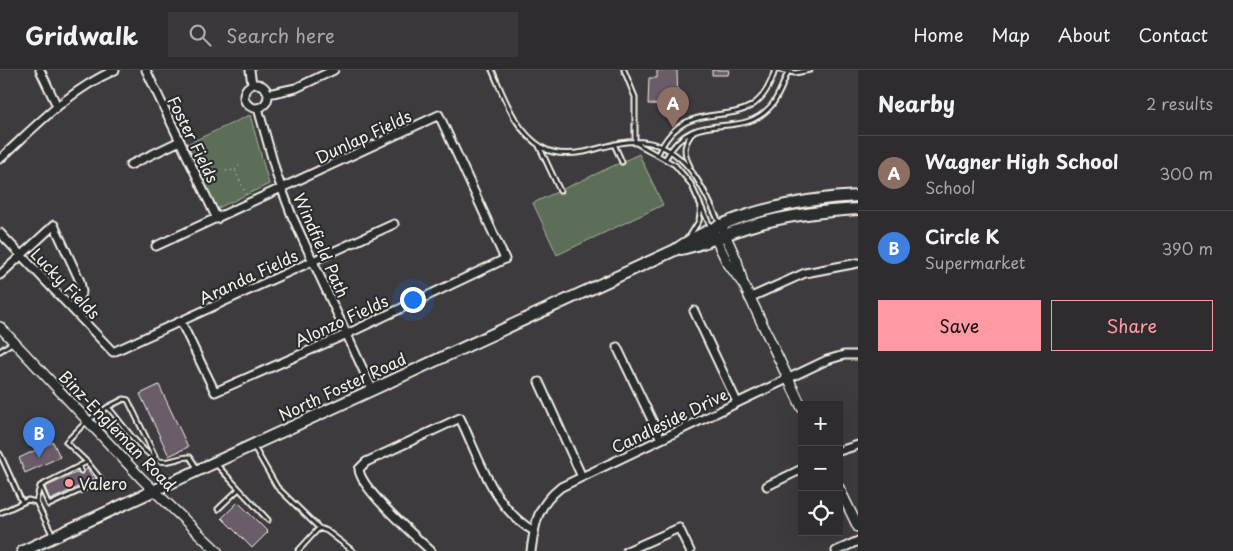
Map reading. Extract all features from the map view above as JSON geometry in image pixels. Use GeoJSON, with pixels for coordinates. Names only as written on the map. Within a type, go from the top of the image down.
{"type":"FeatureCollection","features":[{"type":"Feature","properties":{"kind":"main road","name":"North Foster Road"},"geometry":{"type":"LineString","coordinates":[[23,551],[675,250],[716,226],[789,205],[835,197],[858,196]]}},
{"type":"Feature","properties":{"kind":"main road","name":"North Foster Road"},"geometry":{"type":"LineString","coordinates":[[675,250],[721,237],[749,226],[805,214],[858,208]]}},
{"type":"Feature","properties":{"kind":"street"},"geometry":{"type":"LineString","coordinates":[[40,70],[57,106]]}},
{"type":"Feature","properties":{"kind":"street"},"geometry":{"type":"LineString","coordinates":[[0,159],[57,106],[81,87],[115,70]]}},
{"type":"Feature","properties":{"kind":"street","name":"Foster Fields"},"geometry":{"type":"LineString","coordinates":[[146,70],[217,219]]}},
{"type":"Feature","properties":{"kind":"street","name":"Windfield Path"},"geometry":{"type":"LineString","coordinates":[[250,70],[252,84],[246,90],[244,99],[249,106],[258,108],[282,190],[372,389]]}},
{"type":"Feature","properties":{"kind":"street"},"geometry":{"type":"LineString","coordinates":[[268,94],[296,88],[334,70]]}},
{"type":"Feature","properties":{"kind":"street"},"geometry":{"type":"LineString","coordinates":[[252,84],[264,87],[268,94],[266,104],[258,108]]}},
{"type":"Feature","properties":{"kind":"street","name":"Dunlap Fields"},"geometry":{"type":"LineString","coordinates":[[156,246],[282,190],[439,115],[505,259]]}},
{"type":"Feature","properties":{"kind":"street"},"geometry":{"type":"LineString","coordinates":[[130,164],[180,141]]}},
{"type":"Feature","properties":{"kind":"street","name":"Aranda Fields"},"geometry":{"type":"LineString","coordinates":[[113,352],[394,224]]}},
{"type":"Feature","properties":{"kind":"street"},"geometry":{"type":"LineString","coordinates":[[0,275],[54,225],[80,281],[82,292],[72,308]]}},
{"type":"Feature","properties":{"kind":"street"},"geometry":{"type":"LineString","coordinates":[[716,226],[721,237],[726,262],[744,285],[798,401]]}},
{"type":"Feature","properties":{"kind":"street","name":"Lucky Fields"},"geometry":{"type":"LineString","coordinates":[[0,233],[113,352]]}},
{"type":"Feature","properties":{"kind":"street","name":"Alonzo Fields"},"geometry":{"type":"LineString","coordinates":[[181,322],[215,392],[347,334],[505,259]]}},
{"type":"Feature","properties":{"kind":"street"},"geometry":{"type":"LineString","coordinates":[[750,298],[805,273],[858,263]]}},
{"type":"Feature","properties":{"kind":"street"},"geometry":{"type":"LineString","coordinates":[[694,311],[737,402]]}},
{"type":"Feature","properties":{"kind":"street","name":"Binz-Engleman Road"},"geometry":{"type":"LineString","coordinates":[[0,327],[153,490],[216,551]]}},
{"type":"Feature","properties":{"kind":"street"},"geometry":{"type":"LineString","coordinates":[[617,347],[661,439]]}},
{"type":"Feature","properties":{"kind":"street","name":"Candleside Drive"},"geometry":{"type":"LineString","coordinates":[[531,551],[539,510],[546,498],[561,487],[827,360],[844,355],[858,355]]}},
{"type":"Feature","properties":{"kind":"street"},"geometry":{"type":"LineString","coordinates":[[539,382],[582,477]]}},
{"type":"Feature","properties":{"kind":"street"},"geometry":{"type":"LineString","coordinates":[[431,551],[379,501],[362,481],[359,469],[366,462],[460,418],[508,513],[520,524],[534,531]]}},
{"type":"Feature","properties":{"kind":"street"},"geometry":{"type":"LineString","coordinates":[[843,450],[858,445]]}},
{"type":"Feature","properties":{"kind":"street"},"geometry":{"type":"LineString","coordinates":[[767,486],[798,471]]}},
{"type":"Feature","properties":{"kind":"street"},"geometry":{"type":"LineString","coordinates":[[840,491],[858,527]]}},
{"type":"Feature","properties":{"kind":"street"},"geometry":{"type":"LineString","coordinates":[[627,551],[679,528],[690,551]]}},
{"type":"Feature","properties":{"kind":"street"},"geometry":{"type":"LineString","coordinates":[[836,551],[858,541]]}},
{"type":"Feature","properties":{"kind":"lane"},"geometry":{"type":"LineString","coordinates":[[492,70],[520,127],[538,144],[556,152],[576,154],[614,144],[643,141],[670,151],[685,162],[693,173]]}},
{"type":"Feature","properties":{"kind":"lane"},"geometry":{"type":"LineString","coordinates":[[624,70],[635,98],[635,142]]}},
{"type":"Feature","properties":{"kind":"lane"},"geometry":{"type":"LineString","coordinates":[[658,154],[670,134],[690,118],[709,114],[734,114],[747,110],[761,100],[770,86],[775,70]]}},
{"type":"Feature","properties":{"kind":"lane"},"geometry":{"type":"LineString","coordinates":[[780,70],[788,72],[810,70]]}},
{"type":"Feature","properties":{"kind":"lane"},"geometry":{"type":"LineString","coordinates":[[666,158],[682,136],[695,129],[734,125],[762,114],[771,106],[788,72]]}},
{"type":"Feature","properties":{"kind":"lane"},"geometry":{"type":"LineString","coordinates":[[695,129],[686,140],[684,149],[716,226]]}},
{"type":"Feature","properties":{"kind":"lane"},"geometry":{"type":"LineString","coordinates":[[635,142],[643,148],[666,158],[675,165],[691,184],[701,206],[716,226]]}},
{"type":"Feature","properties":{"kind":"lane"},"geometry":{"type":"LineString","coordinates":[[538,144],[560,191]]}},
{"type":"Feature","properties":{"kind":"lane"},"geometry":{"type":"LineString","coordinates":[[614,144],[622,162]]}},
{"type":"Feature","properties":{"kind":"lane"},"geometry":{"type":"LineString","coordinates":[[685,244],[699,221],[701,206]]}},
{"type":"Feature","properties":{"kind":"lane"},"geometry":{"type":"LineString","coordinates":[[0,351],[13,342]]}},
{"type":"Feature","properties":{"kind":"lane"},"geometry":{"type":"LineString","coordinates":[[40,486],[49,505],[78,489],[96,483],[100,478],[66,442],[87,421],[124,399],[128,400],[156,458]]}},
{"type":"Feature","properties":{"kind":"lane"},"geometry":{"type":"LineString","coordinates":[[108,407],[144,449],[156,458],[169,461],[190,457],[198,470]]}},
{"type":"Feature","properties":{"kind":"lane"},"geometry":{"type":"LineString","coordinates":[[252,444],[277,487],[319,528],[327,531],[353,551]]}},
{"type":"Feature","properties":{"kind":"lane"},"geometry":{"type":"LineString","coordinates":[[0,454],[22,502]]}},
{"type":"Feature","properties":{"kind":"lane"},"geometry":{"type":"LineString","coordinates":[[40,486],[52,482],[86,462]]}},
{"type":"Feature","properties":{"kind":"lane"},"geometry":{"type":"LineString","coordinates":[[214,462],[268,520]]}},
{"type":"Feature","properties":{"kind":"lane"},"geometry":{"type":"LineString","coordinates":[[79,466],[81,471]]}},
{"type":"Feature","properties":{"kind":"lane"},"geometry":{"type":"LineString","coordinates":[[69,471],[71,475]]}},
{"type":"Feature","properties":{"kind":"lane"},"geometry":{"type":"LineString","coordinates":[[40,486],[36,502],[54,537]]}},
{"type":"Feature","properties":{"kind":"lane"},"geometry":{"type":"LineString","coordinates":[[218,509],[239,489]]}},
{"type":"Feature","properties":{"kind":"lane"},"geometry":{"type":"LineString","coordinates":[[0,513],[28,500],[36,502]]}},
{"type":"Feature","properties":{"kind":"lane"},"geometry":{"type":"LineString","coordinates":[[298,551],[319,528]]}},
{"type":"Feature","properties":{"kind":"path"},"geometry":{"type":"LineString","coordinates":[[226,171],[235,170],[240,165]]}},
{"type":"Feature","properties":{"kind":"path"},"geometry":{"type":"LineString","coordinates":[[235,170],[251,204]]}},
{"type":"Feature","properties":{"kind":"green space"},"geometry":{"type":"Polygon","coordinates":[[[250,115],[269,184],[216,209],[187,144],[250,115]]]}},
{"type":"Feature","properties":{"kind":"green space"},"geometry":{"type":"Polygon","coordinates":[[[639,154],[663,205],[557,255],[533,203],[639,154]]]}},
{"type":"Feature","properties":{"kind":"building"},"geometry":{"type":"Polygon","coordinates":[[[657,70],[677,70],[678,105],[648,104],[649,78],[657,78],[657,70]]]}},
{"type":"Feature","properties":{"kind":"building"},"geometry":{"type":"Polygon","coordinates":[[[712,70],[729,70],[728,75],[712,75],[712,70]]]}},
{"type":"Feature","properties":{"kind":"building"},"geometry":{"type":"Polygon","coordinates":[[[159,385],[188,447],[169,456],[140,394],[159,385]]]}},
{"type":"Feature","properties":{"kind":"building"},"geometry":{"type":"Polygon","coordinates":[[[53,442],[60,457],[25,473],[19,458],[53,442]]]}},
{"type":"Feature","properties":{"kind":"building","name":"Valero"},"geometry":{"type":"Polygon","coordinates":[[[87,468],[94,479],[50,500],[45,487],[78,472],[83,474],[87,468]]]}},
{"type":"Feature","properties":{"kind":"building"},"geometry":{"type":"Polygon","coordinates":[[[238,502],[268,532],[252,548],[222,518],[238,502]]]}},
{"type":"Feature","properties":{"kind":"place","name":"Wagner High School"},"geometry":{"type":"Point","coordinates":[673,128]}},
{"type":"Feature","properties":{"kind":"place","name":"Circle K"},"geometry":{"type":"Point","coordinates":[39,458]}},
{"type":"Feature","properties":{"kind":"place","name":"Valero"},"geometry":{"type":"Point","coordinates":[69,483]}}]}
